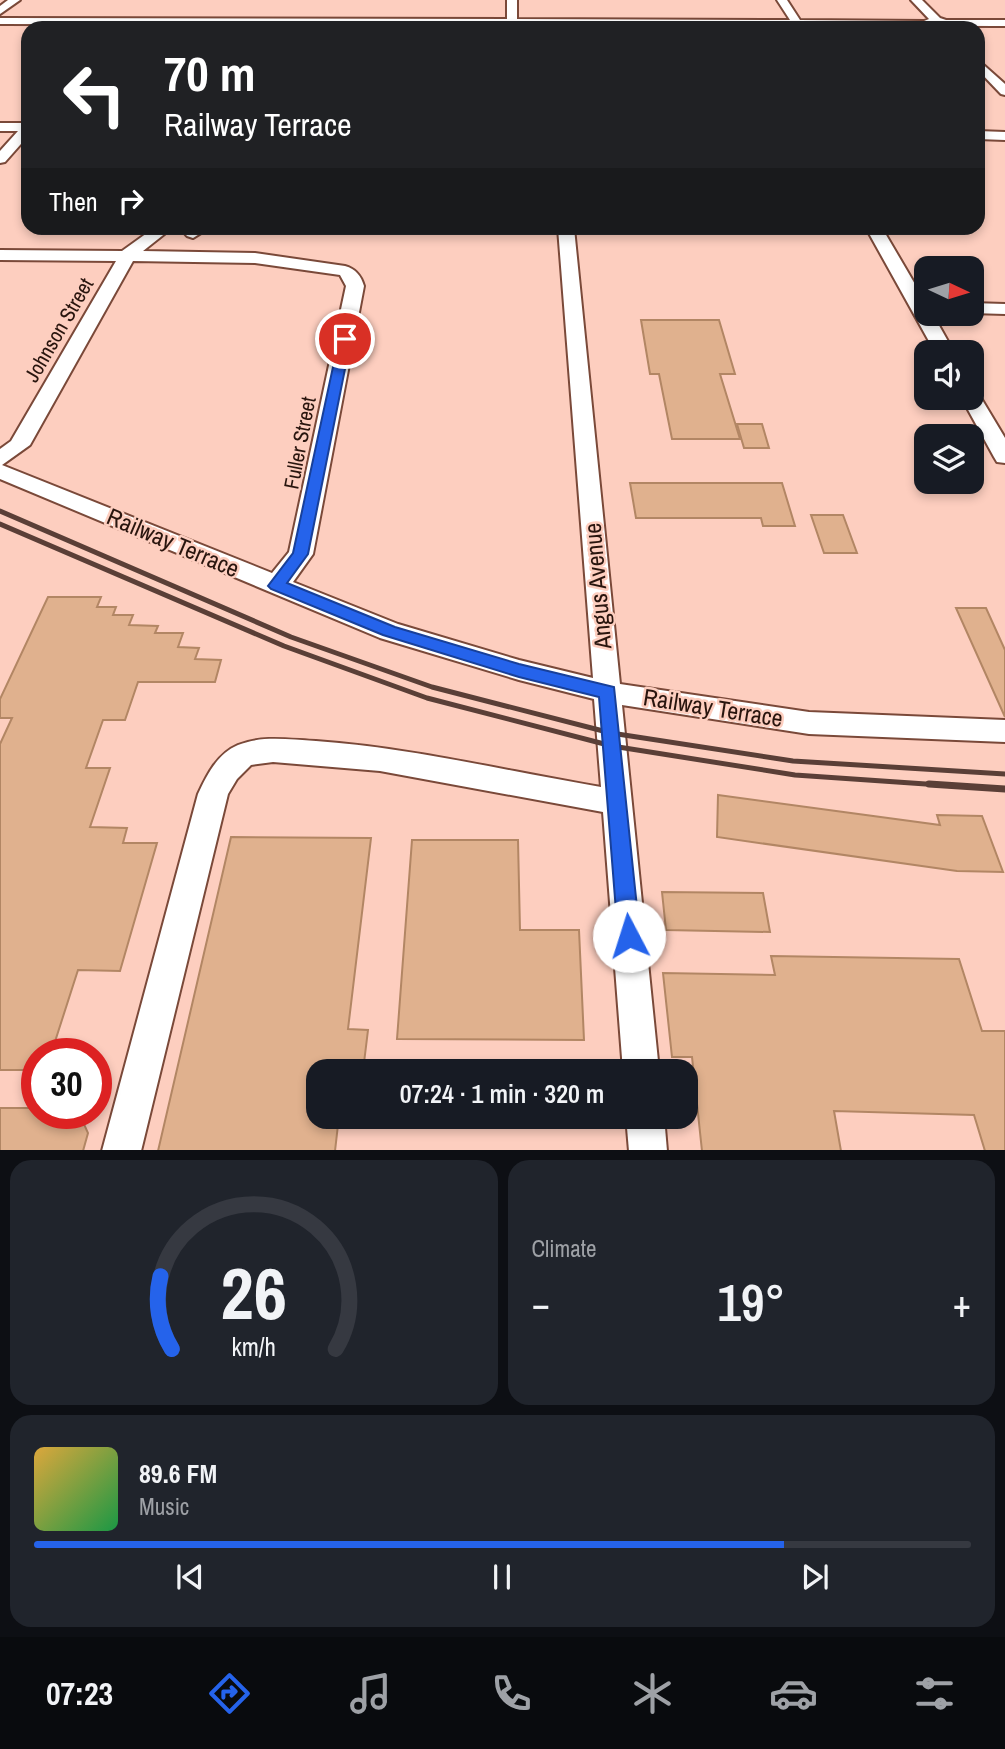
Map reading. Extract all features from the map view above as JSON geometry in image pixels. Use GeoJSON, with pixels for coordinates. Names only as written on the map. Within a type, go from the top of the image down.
{"type":"FeatureCollection","features":[{"type":"Feature","properties":{"kind":"street"},"geometry":{"type":"LineString","coordinates":[[0,11],[15,0]]}},
{"type":"Feature","properties":{"kind":"street"},"geometry":{"type":"LineString","coordinates":[[512,0],[512,21]]}},
{"type":"Feature","properties":{"kind":"street"},"geometry":{"type":"LineString","coordinates":[[782,0],[795,21]]}},
{"type":"Feature","properties":{"kind":"street"},"geometry":{"type":"LineString","coordinates":[[916,0],[936,21]]}},
{"type":"Feature","properties":{"kind":"street"},"geometry":{"type":"LineString","coordinates":[[127,21],[142,9]]}},
{"type":"Feature","properties":{"kind":"street"},"geometry":{"type":"LineString","coordinates":[[320,21],[365,16],[488,21]]}},
{"type":"Feature","properties":{"kind":"street"},"geometry":{"type":"LineString","coordinates":[[602,21],[655,17],[708,21]]}},
{"type":"Feature","properties":{"kind":"street"},"geometry":{"type":"LineString","coordinates":[[0,21],[21,21]]}},
{"type":"Feature","properties":{"kind":"street"},"geometry":{"type":"LineString","coordinates":[[985,23],[1005,23]]}},
{"type":"Feature","properties":{"kind":"street"},"geometry":{"type":"LineString","coordinates":[[985,71],[1005,91]]}},
{"type":"Feature","properties":{"kind":"street"},"geometry":{"type":"LineString","coordinates":[[0,127],[21,128]]}},
{"type":"Feature","properties":{"kind":"street"},"geometry":{"type":"LineString","coordinates":[[985,135],[1005,135]]}},
{"type":"Feature","properties":{"kind":"street"},"geometry":{"type":"LineString","coordinates":[[0,159],[21,136]]}},
{"type":"Feature","properties":{"kind":"street"},"geometry":{"type":"LineString","coordinates":[[0,255],[128,254],[154,235]]}},
{"type":"Feature","properties":{"kind":"street","name":"Angus Avenue"},"geometry":{"type":"LineString","coordinates":[[567,235],[640,1059]]}},
{"type":"Feature","properties":{"kind":"street"},"geometry":{"type":"LineString","coordinates":[[877,235],[914,294]]}},
{"type":"Feature","properties":{"kind":"street","name":"Johnson Street"},"geometry":{"type":"LineString","coordinates":[[0,458],[19,445],[128,254]]}},
{"type":"Feature","properties":{"kind":"street","name":"Fuller Street"},"geometry":{"type":"LineString","coordinates":[[128,254],[255,258],[345,271],[353,278],[355,286],[301,554],[276,586]]}},
{"type":"Feature","properties":{"kind":"street"},"geometry":{"type":"LineString","coordinates":[[984,308],[1005,309]]}},
{"type":"Feature","properties":{"kind":"street"},"geometry":{"type":"LineString","coordinates":[[978,410],[1005,457]]}},
{"type":"Feature","properties":{"kind":"street","name":"Railway Terrace"},"geometry":{"type":"LineString","coordinates":[[0,471],[389,631],[519,670],[607,692],[809,723],[1005,731]]}},
{"type":"Feature","properties":{"kind":"street"},"geometry":{"type":"LineString","coordinates":[[121,1150],[213,794],[220,779],[246,754],[261,750],[329,753],[396,761],[617,802]]}},
{"type":"Feature","properties":{"kind":"street"},"geometry":{"type":"LineString","coordinates":[[646,1129],[648,1150]]}},
{"type":"Feature","properties":{"kind":"building"},"geometry":{"type":"Polygon","coordinates":[[[641,320],[719,320],[735,374],[720,374],[740,439],[672,439],[659,374],[650,374],[641,320]]]}},
{"type":"Feature","properties":{"kind":"building"},"geometry":{"type":"Polygon","coordinates":[[[737,424],[762,424],[769,448],[744,448],[737,424]]]}},
{"type":"Feature","properties":{"kind":"building"},"geometry":{"type":"Polygon","coordinates":[[[630,483],[782,483],[795,526],[763,526],[761,518],[636,518],[630,483]]]}},
{"type":"Feature","properties":{"kind":"building"},"geometry":{"type":"Polygon","coordinates":[[[811,515],[843,515],[857,553],[824,553],[811,515]]]}},
{"type":"Feature","properties":{"kind":"building"},"geometry":{"type":"Polygon","coordinates":[[[48,597],[101,597],[97,607],[116,607],[113,615],[133,615],[129,625],[158,626],[155,633],[183,633],[178,647],[199,648],[195,659],[221,660],[215,682],[138,682],[125,720],[103,720],[86,768],[110,768],[90,827],[127,828],[123,843],[157,843],[120,971],[78,970],[56,1038],[21,1038],[21,1070],[0,1070],[0,744],[12,718],[0,718],[0,699],[48,597]]]}},
{"type":"Feature","properties":{"kind":"building"},"geometry":{"type":"Polygon","coordinates":[[[956,608],[986,608],[1005,650],[1005,717],[956,608]]]}},
{"type":"Feature","properties":{"kind":"building"},"geometry":{"type":"Polygon","coordinates":[[[718,795],[940,825],[937,815],[982,816],[1003,872],[957,871],[717,837],[718,795]]]}},
{"type":"Feature","properties":{"kind":"building"},"geometry":{"type":"Polygon","coordinates":[[[231,837],[371,838],[348,1029],[368,1030],[364,1059],[306,1059],[306,1129],[338,1129],[335,1150],[158,1150],[231,837]]]}},
{"type":"Feature","properties":{"kind":"building"},"geometry":{"type":"Polygon","coordinates":[[[412,840],[518,840],[520,930],[579,930],[584,1040],[397,1039],[412,840]]]}},
{"type":"Feature","properties":{"kind":"building"},"geometry":{"type":"Polygon","coordinates":[[[662,892],[763,893],[770,932],[666,930],[662,892]]]}},
{"type":"Feature","properties":{"kind":"building"},"geometry":{"type":"Polygon","coordinates":[[[771,956],[959,959],[982,1031],[1005,1031],[1005,1150],[985,1150],[974,1115],[834,1111],[841,1150],[702,1150],[698,1113],[698,1059],[672,1057],[663,973],[775,975],[771,956]]]}},
{"type":"Feature","properties":{"kind":"building"},"geometry":{"type":"Polygon","coordinates":[[[0,1108],[21,1108],[21,1129],[86,1129],[88,1133],[83,1150],[0,1150],[0,1108]]]}},
{"type":"Feature","properties":{"kind":"railway"},"geometry":{"type":"LineString","coordinates":[[0,511],[291,637],[432,687],[611,733],[793,761],[1005,774]]}},
{"type":"Feature","properties":{"kind":"railway"},"geometry":{"type":"LineString","coordinates":[[0,524],[284,646],[427,698],[612,746],[795,775],[955,786]]}},
{"type":"Feature","properties":{"kind":"railway"},"geometry":{"type":"LineString","coordinates":[[929,784],[1005,789]]}},
{"type":"Feature","properties":{"kind":"route"},"geometry":{"type":"LineString","coordinates":[[345,339],[301,554],[276,586],[389,631],[519,670],[607,692],[629,936]]}}]}
